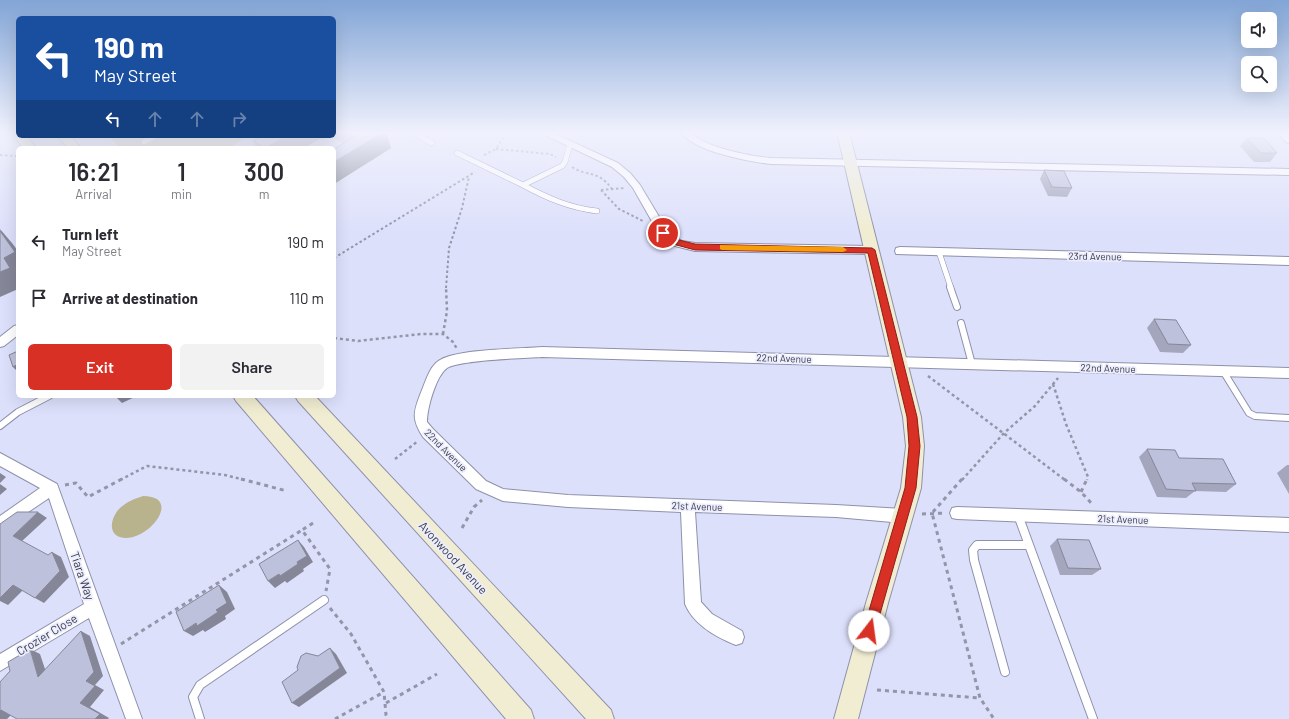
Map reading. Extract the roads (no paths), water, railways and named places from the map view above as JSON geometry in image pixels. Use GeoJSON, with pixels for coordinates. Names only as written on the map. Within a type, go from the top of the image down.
{"type":"FeatureCollection","features":[{"type":"Feature","properties":{"kind":"main road"},"geometry":{"type":"LineString","coordinates":[[846,719],[875,610],[912,515],[911,488],[914,446],[912,417],[851,166]]}},
{"type":"Feature","properties":{"kind":"main road"},"geometry":{"type":"LineString","coordinates":[[244,398],[522,719]]}},
{"type":"Feature","properties":{"kind":"main road","name":"Avonwood Avenue"},"geometry":{"type":"LineString","coordinates":[[306,398],[602,719]]}},
{"type":"Feature","properties":{"kind":"street"},"geometry":{"type":"LineString","coordinates":[[613,166],[627,175],[637,187],[663,233],[672,241],[679,244],[695,247],[872,250]]}},
{"type":"Feature","properties":{"kind":"street"},"geometry":{"type":"LineString","coordinates":[[975,166],[1289,172]]}},
{"type":"Feature","properties":{"kind":"street","name":"23rd Avenue"},"geometry":{"type":"LineString","coordinates":[[900,251],[1289,261]]}},
{"type":"Feature","properties":{"kind":"street"},"geometry":{"type":"LineString","coordinates":[[0,343],[16,331]]}},
{"type":"Feature","properties":{"kind":"street","name":"22nd Avenue"},"geometry":{"type":"LineString","coordinates":[[492,491],[481,485],[428,433],[421,423],[424,401],[435,374],[444,364],[461,358],[517,353],[562,352],[899,363],[921,362],[1289,373]]}},
{"type":"Feature","properties":{"kind":"street"},"geometry":{"type":"LineString","coordinates":[[0,459],[52,488],[0,524]]}},
{"type":"Feature","properties":{"kind":"street","name":"Tiara Way"},"geometry":{"type":"LineString","coordinates":[[52,488],[134,719]]}},
{"type":"Feature","properties":{"kind":"street","name":"21st Avenue"},"geometry":{"type":"LineString","coordinates":[[492,491],[503,495],[517,497],[688,506],[912,515]]}},
{"type":"Feature","properties":{"kind":"street"},"geometry":{"type":"LineString","coordinates":[[688,506],[693,604],[700,615],[714,625],[736,637]]}},
{"type":"Feature","properties":{"kind":"street","name":"21st Avenue"},"geometry":{"type":"LineString","coordinates":[[957,513],[1289,525]]}},
{"type":"Feature","properties":{"kind":"street","name":"Crozier Close"},"geometry":{"type":"LineString","coordinates":[[0,663],[93,607]]}},
{"type":"Feature","properties":{"kind":"lane"},"geometry":{"type":"LineString","coordinates":[[483,166],[563,206],[597,211]]}},
{"type":"Feature","properties":{"kind":"lane"},"geometry":{"type":"LineString","coordinates":[[522,185],[562,166]]}},
{"type":"Feature","properties":{"kind":"lane"},"geometry":{"type":"LineString","coordinates":[[939,252],[957,307]]}},
{"type":"Feature","properties":{"kind":"lane"},"geometry":{"type":"LineString","coordinates":[[961,322],[972,364]]}},
{"type":"Feature","properties":{"kind":"lane"},"geometry":{"type":"LineString","coordinates":[[1224,372],[1249,413],[1255,416],[1289,418]]}},
{"type":"Feature","properties":{"kind":"lane"},"geometry":{"type":"LineString","coordinates":[[0,426],[18,412],[45,398]]}},
{"type":"Feature","properties":{"kind":"lane"},"geometry":{"type":"LineString","coordinates":[[1018,515],[1093,719]]}},
{"type":"Feature","properties":{"kind":"lane"},"geometry":{"type":"LineString","coordinates":[[1005,672],[974,560],[973,550],[977,545],[1028,545]]}},
{"type":"Feature","properties":{"kind":"lane"},"geometry":{"type":"LineString","coordinates":[[200,719],[192,697],[193,693],[200,685],[324,600]]}}]}
